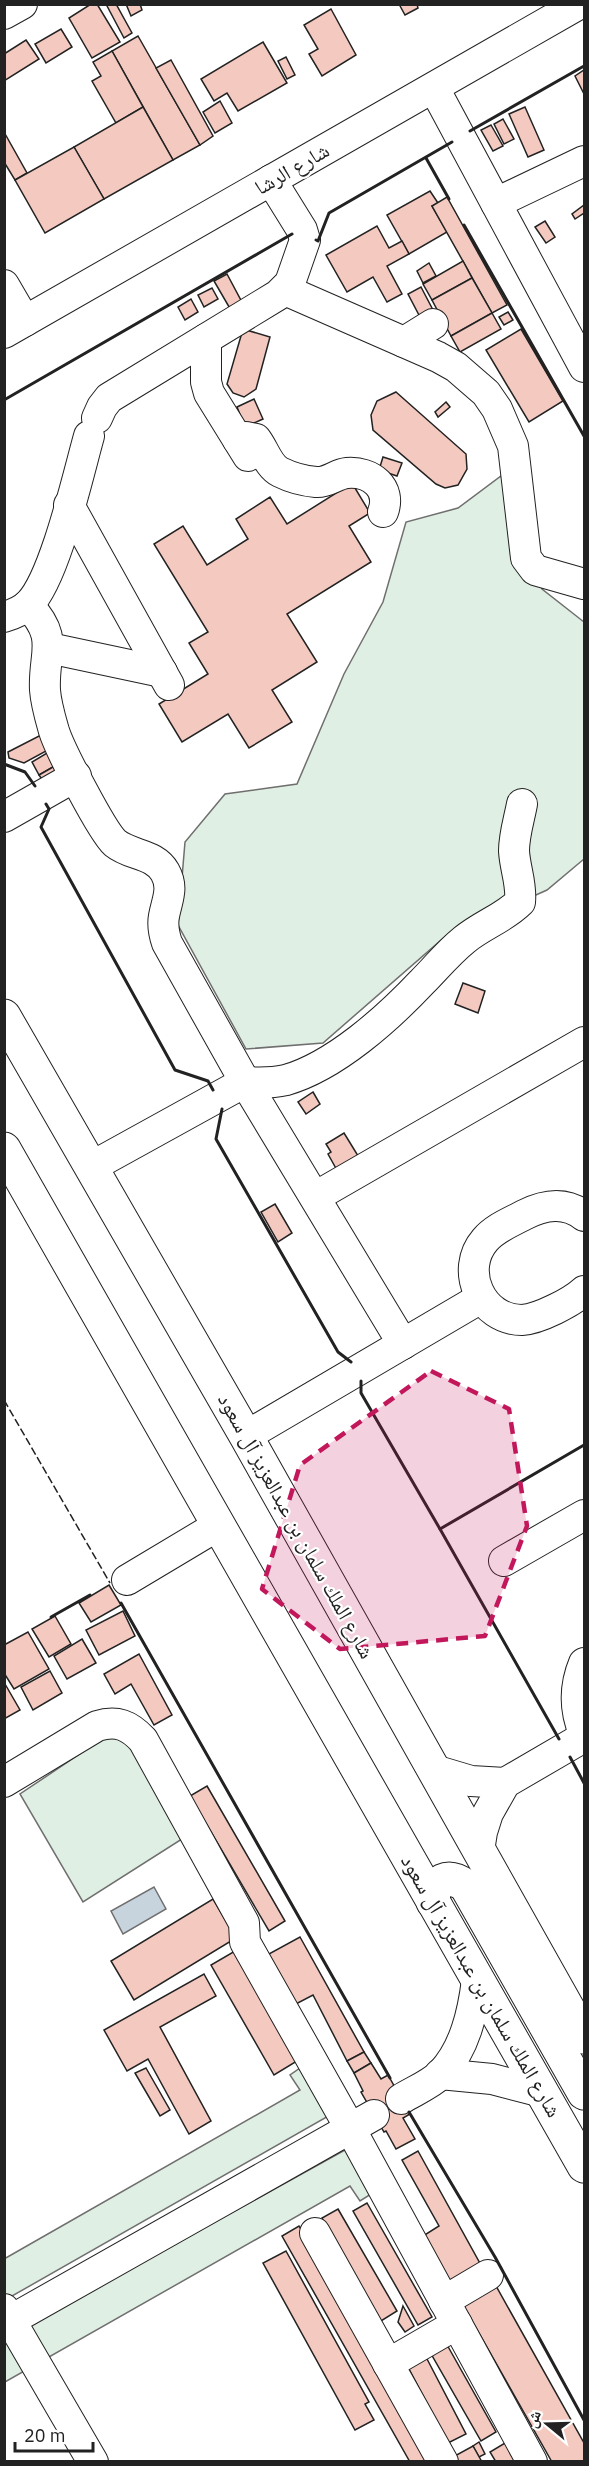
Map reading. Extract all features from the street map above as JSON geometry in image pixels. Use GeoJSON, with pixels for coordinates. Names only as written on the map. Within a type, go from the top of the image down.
{"type":"FeatureCollection","features":[{"type":"Feature","properties":{"kind":"main road","name":"شارع الملك سلمان بن عبدالعزيز آل سعود"},"geometry":{"type":"LineString","coordinates":[[4,1016],[246,1436],[585,2037]]}},
{"type":"Feature","properties":{"kind":"main road","name":"شارع الملك سلمان بن عبدالعزيز آل سعود"},"geometry":{"type":"LineString","coordinates":[[4,1149],[585,2166]]}},
{"type":"Feature","properties":{"kind":"main road"},"geometry":{"type":"LineString","coordinates":[[433,1902],[433,1892],[438,1883],[447,1879],[457,1880],[466,1886],[585,2092]]}},
{"type":"Feature","properties":{"kind":"street"},"geometry":{"type":"LineString","coordinates":[[4,14],[22,4]]}},
{"type":"Feature","properties":{"kind":"street","name":"شارع الرشا"},"geometry":{"type":"LineString","coordinates":[[15,327],[579,4]]}},
{"type":"Feature","properties":{"kind":"street"},"geometry":{"type":"LineString","coordinates":[[434,88],[585,368]]}},
{"type":"Feature","properties":{"kind":"street"},"geometry":{"type":"LineString","coordinates":[[496,203],[585,161]]}},
{"type":"Feature","properties":{"kind":"street"},"geometry":{"type":"LineString","coordinates":[[16,611],[37,594],[48,571],[93,427],[109,398],[285,290],[303,246],[304,234],[271,180]]}},
{"type":"Feature","properties":{"kind":"street"},"geometry":{"type":"LineString","coordinates":[[4,285],[15,327]]}},
{"type":"Feature","properties":{"kind":"street"},"geometry":{"type":"LineString","coordinates":[[285,290],[456,367],[486,393],[502,418],[513,446],[526,558],[535,570],[585,584]]}},
{"type":"Feature","properties":{"kind":"street"},"geometry":{"type":"LineString","coordinates":[[404,342],[433,324]]}},
{"type":"Feature","properties":{"kind":"street"},"geometry":{"type":"LineString","coordinates":[[206,339],[206,382],[209,393],[262,479]]}},
{"type":"Feature","properties":{"kind":"street"},"geometry":{"type":"LineString","coordinates":[[238,440],[246,437],[256,439],[275,469],[287,475],[318,482],[327,481],[341,474],[353,473],[379,483],[386,492],[387,502],[383,512]]}},
{"type":"Feature","properties":{"kind":"street"},"geometry":{"type":"LineString","coordinates":[[49,648],[165,678],[69,505]]}},
{"type":"Feature","properties":{"kind":"street"},"geometry":{"type":"LineString","coordinates":[[16,611],[39,617],[46,632],[49,648],[45,688],[48,713],[56,737],[106,833],[114,842],[130,852],[157,861],[164,870],[170,889],[163,926],[167,943],[245,1082],[403,1344]]}},
{"type":"Feature","properties":{"kind":"street"},"geometry":{"type":"LineString","coordinates":[[4,817],[76,776]]}},
{"type":"Feature","properties":{"kind":"street"},"geometry":{"type":"LineString","coordinates":[[91,1167],[245,1082],[265,1083],[304,1074],[347,1048],[387,1017],[442,959],[465,939],[490,922],[509,913],[520,902],[521,887],[514,852],[515,834],[522,804]]}},
{"type":"Feature","properties":{"kind":"street"},"geometry":{"type":"LineString","coordinates":[[315,1197],[585,1042]]}},
{"type":"Feature","properties":{"kind":"street"},"geometry":{"type":"LineString","coordinates":[[585,1216],[569,1207],[556,1205],[542,1207],[496,1230],[479,1248],[473,1273],[481,1298],[499,1314],[511,1319],[523,1320],[547,1312],[585,1291]]}},
{"type":"Feature","properties":{"kind":"street"},"geometry":{"type":"LineString","coordinates":[[246,1436],[481,1298]]}},
{"type":"Feature","properties":{"kind":"street"},"geometry":{"type":"LineString","coordinates":[[504,1561],[582,1522]]}},
{"type":"Feature","properties":{"kind":"street"},"geometry":{"type":"LineString","coordinates":[[127,1580],[219,1526]]}},
{"type":"Feature","properties":{"kind":"street"},"geometry":{"type":"LineString","coordinates":[[479,1851],[488,1813],[505,1783],[585,1735],[576,1705],[576,1689],[585,1663]]}},
{"type":"Feature","properties":{"kind":"street"},"geometry":{"type":"LineString","coordinates":[[4,1782],[97,1726],[110,1722],[123,1724],[134,1730],[143,1740],[244,1923],[245,1942],[362,2122],[450,2313],[532,2462]]}},
{"type":"Feature","properties":{"kind":"street"},"geometry":{"type":"LineString","coordinates":[[434,1770],[471,1781],[505,1783]]}},
{"type":"Feature","properties":{"kind":"street"},"geometry":{"type":"LineString","coordinates":[[402,2099],[440,2074],[455,2053],[474,2005],[477,1980]]}},
{"type":"Feature","properties":{"kind":"street"},"geometry":{"type":"LineString","coordinates":[[440,2074],[492,2079],[542,2092]]}},
{"type":"Feature","properties":{"kind":"street"},"geometry":{"type":"LineString","coordinates":[[93,2462],[7,2318],[362,2122]]}},
{"type":"Feature","properties":{"kind":"street"},"geometry":{"type":"LineString","coordinates":[[315,2233],[443,2462]]}},
{"type":"Feature","properties":{"kind":"street"},"geometry":{"type":"LineString","coordinates":[[388,2364],[450,2313],[488,2275]]}},
{"type":"Feature","properties":{"kind":"highlighted area"},"geometry":{"type":"Polygon","coordinates":[[[431,1371],[509,1409],[527,1526],[485,1636],[340,1649],[262,1589],[300,1465],[431,1371]]]}},
{"type":"Feature","properties":{"kind":"green space"},"geometry":{"type":"Polygon","coordinates":[[[501,476],[542,589],[584,622],[584,859],[547,890],[447,935],[323,1043],[246,1049],[178,925],[185,842],[225,794],[297,784],[344,674],[383,602],[406,522],[458,508],[501,476]]]}},
{"type":"Feature","properties":{"kind":"green space"},"geometry":{"type":"Polygon","coordinates":[[[124,1730],[193,1832],[83,1902],[20,1794],[111,1733],[124,1730]]]}},
{"type":"Feature","properties":{"kind":"green space"},"geometry":{"type":"Polygon","coordinates":[[[316,2057],[346,2106],[5,2300],[4,2259],[300,2090],[290,2075],[316,2057]]]}},
{"type":"Feature","properties":{"kind":"green space"},"geometry":{"type":"Polygon","coordinates":[[[363,2140],[387,2184],[360,2201],[350,2186],[5,2382],[4,2339],[363,2140]]]}},
{"type":"Feature","properties":{"kind":"shaded area"},"geometry":{"type":"Polygon","coordinates":[[[154,1887],[166,1909],[123,1934],[111,1911],[154,1887]]]}},
{"type":"Feature","properties":{"kind":"building"},"geometry":{"type":"Polygon","coordinates":[[[91,4],[97,4],[120,42],[92,58],[69,18],[91,4]]]}},
{"type":"Feature","properties":{"kind":"building"},"geometry":{"type":"Polygon","coordinates":[[[106,4],[116,4],[132,33],[124,38],[106,4]]]}},
{"type":"Feature","properties":{"kind":"building"},"geometry":{"type":"Polygon","coordinates":[[[126,4],[140,4],[142,10],[131,16],[126,4]]]}},
{"type":"Feature","properties":{"kind":"building"},"geometry":{"type":"Polygon","coordinates":[[[399,4],[417,4],[418,8],[405,15],[399,4]]]}},
{"type":"Feature","properties":{"kind":"building"},"geometry":{"type":"Polygon","coordinates":[[[331,9],[356,55],[322,76],[309,54],[318,49],[304,25],[331,9]]]}},
{"type":"Feature","properties":{"kind":"building"},"geometry":{"type":"Polygon","coordinates":[[[61,29],[72,47],[46,63],[35,44],[61,29]]]}},
{"type":"Feature","properties":{"kind":"building"},"geometry":{"type":"Polygon","coordinates":[[[138,36],[200,145],[173,160],[112,51],[138,36]]]}},
{"type":"Feature","properties":{"kind":"building"},"geometry":{"type":"Polygon","coordinates":[[[26,40],[39,59],[4,81],[4,54],[26,40]]]}},
{"type":"Feature","properties":{"kind":"building"},"geometry":{"type":"Polygon","coordinates":[[[263,42],[287,83],[238,111],[227,93],[214,101],[201,79],[263,42]]]}},
{"type":"Feature","properties":{"kind":"building"},"geometry":{"type":"Polygon","coordinates":[[[112,51],[143,107],[116,123],[92,81],[101,76],[93,62],[112,51]]]}},
{"type":"Feature","properties":{"kind":"building"},"geometry":{"type":"Polygon","coordinates":[[[286,57],[295,75],[287,79],[278,61],[286,57]]]}},
{"type":"Feature","properties":{"kind":"building"},"geometry":{"type":"Polygon","coordinates":[[[171,60],[213,136],[200,145],[156,68],[171,60]]]}},
{"type":"Feature","properties":{"kind":"building"},"geometry":{"type":"Polygon","coordinates":[[[584,70],[584,94],[575,76],[584,70]]]}},
{"type":"Feature","properties":{"kind":"building"},"geometry":{"type":"Polygon","coordinates":[[[220,101],[232,123],[215,133],[203,112],[220,101]]]}},
{"type":"Feature","properties":{"kind":"building"},"geometry":{"type":"Polygon","coordinates":[[[143,107],[173,160],[104,199],[74,147],[143,107]]]}},
{"type":"Feature","properties":{"kind":"building"},"geometry":{"type":"Polygon","coordinates":[[[525,107],[544,150],[528,157],[509,114],[525,107]]]}},
{"type":"Feature","properties":{"kind":"building"},"geometry":{"type":"Polygon","coordinates":[[[503,119],[514,139],[504,144],[494,124],[503,119]]]}},
{"type":"Feature","properties":{"kind":"building"},"geometry":{"type":"Polygon","coordinates":[[[491,125],[503,146],[493,151],[481,130],[491,125]]]}},
{"type":"Feature","properties":{"kind":"building"},"geometry":{"type":"Polygon","coordinates":[[[4,132],[27,173],[15,180],[4,162],[4,132]]]}},
{"type":"Feature","properties":{"kind":"building"},"geometry":{"type":"Polygon","coordinates":[[[74,147],[104,199],[45,233],[15,180],[74,147]]]}},
{"type":"Feature","properties":{"kind":"building"},"geometry":{"type":"Polygon","coordinates":[[[430,191],[438,203],[432,206],[447,232],[409,254],[387,215],[430,191]]]}},
{"type":"Feature","properties":{"kind":"building"},"geometry":{"type":"Polygon","coordinates":[[[447,197],[507,305],[492,313],[432,206],[447,197]]]}},
{"type":"Feature","properties":{"kind":"building"},"geometry":{"type":"Polygon","coordinates":[[[584,205],[584,213],[575,219],[572,214],[584,205]]]}},
{"type":"Feature","properties":{"kind":"building"},"geometry":{"type":"Polygon","coordinates":[[[545,221],[555,237],[546,243],[535,227],[545,221]]]}},
{"type":"Feature","properties":{"kind":"building"},"geometry":{"type":"Polygon","coordinates":[[[377,226],[389,248],[402,241],[409,254],[387,266],[402,294],[387,302],[373,277],[347,292],[326,255],[377,226]]]}},
{"type":"Feature","properties":{"kind":"building"},"geometry":{"type":"Polygon","coordinates":[[[463,261],[472,278],[432,300],[423,284],[463,261]]]}},
{"type":"Feature","properties":{"kind":"building"},"geometry":{"type":"Polygon","coordinates":[[[429,263],[436,276],[423,283],[417,271],[429,263]]]}},
{"type":"Feature","properties":{"kind":"building"},"geometry":{"type":"Polygon","coordinates":[[[227,274],[244,306],[232,312],[214,281],[227,274]]]}},
{"type":"Feature","properties":{"kind":"building"},"geometry":{"type":"Polygon","coordinates":[[[472,278],[492,313],[451,336],[432,300],[472,278]]]}},
{"type":"Feature","properties":{"kind":"building"},"geometry":{"type":"Polygon","coordinates":[[[421,287],[433,310],[420,317],[408,294],[421,287]]]}},
{"type":"Feature","properties":{"kind":"building"},"geometry":{"type":"Polygon","coordinates":[[[212,288],[218,299],[204,307],[198,295],[212,288]]]}},
{"type":"Feature","properties":{"kind":"building"},"geometry":{"type":"Polygon","coordinates":[[[191,299],[198,312],[185,320],[178,307],[191,299]]]}},
{"type":"Feature","properties":{"kind":"building"},"geometry":{"type":"Polygon","coordinates":[[[508,312],[513,320],[504,325],[499,317],[508,312]]]}},
{"type":"Feature","properties":{"kind":"building"},"geometry":{"type":"Polygon","coordinates":[[[492,313],[501,329],[460,352],[451,336],[492,313]]]}},
{"type":"Feature","properties":{"kind":"building"},"geometry":{"type":"Polygon","coordinates":[[[243,329],[270,337],[256,389],[244,397],[233,393],[227,384],[243,329]]]}},
{"type":"Feature","properties":{"kind":"building"},"geometry":{"type":"Polygon","coordinates":[[[521,329],[563,401],[529,422],[486,350],[521,329]]]}},
{"type":"Feature","properties":{"kind":"building"},"geometry":{"type":"Polygon","coordinates":[[[396,392],[466,454],[467,469],[458,485],[445,488],[436,484],[373,430],[371,415],[377,401],[396,392]]]}},
{"type":"Feature","properties":{"kind":"building"},"geometry":{"type":"Polygon","coordinates":[[[254,399],[263,419],[245,427],[237,407],[254,399]]]}},
{"type":"Feature","properties":{"kind":"building"},"geometry":{"type":"Polygon","coordinates":[[[446,402],[450,407],[438,417],[435,412],[446,402]]]}},
{"type":"Feature","properties":{"kind":"building"},"geometry":{"type":"Polygon","coordinates":[[[383,457],[402,463],[397,476],[379,470],[383,457]]]}},
{"type":"Feature","properties":{"kind":"building"},"geometry":{"type":"Polygon","coordinates":[[[352,483],[370,513],[349,526],[371,562],[287,614],[317,662],[272,690],[292,722],[249,748],[228,714],[182,742],[159,704],[208,674],[189,643],[208,632],[154,544],[183,526],[207,565],[248,539],[236,519],[270,497],[287,524],[352,483]]]}},
{"type":"Feature","properties":{"kind":"building"},"geometry":{"type":"Polygon","coordinates":[[[41,735],[48,750],[24,763],[9,758],[8,752],[41,735]]]}},
{"type":"Feature","properties":{"kind":"building"},"geometry":{"type":"Polygon","coordinates":[[[52,750],[60,763],[39,775],[32,762],[52,750]]]}},
{"type":"Feature","properties":{"kind":"building"},"geometry":{"type":"Polygon","coordinates":[[[60,763],[47,787],[39,775],[60,763]]]}},
{"type":"Feature","properties":{"kind":"building"},"geometry":{"type":"Polygon","coordinates":[[[463,983],[485,991],[478,1013],[455,1004],[463,983]]]}},
{"type":"Feature","properties":{"kind":"building"},"geometry":{"type":"Polygon","coordinates":[[[313,1092],[320,1104],[306,1114],[298,1102],[313,1092]]]}},
{"type":"Feature","properties":{"kind":"building"},"geometry":{"type":"Polygon","coordinates":[[[344,1133],[360,1159],[338,1172],[328,1154],[331,1152],[326,1144],[344,1133]]]}},
{"type":"Feature","properties":{"kind":"building"},"geometry":{"type":"Polygon","coordinates":[[[275,1204],[292,1233],[278,1242],[261,1212],[275,1204]]]}},
{"type":"Feature","properties":{"kind":"building"},"geometry":{"type":"Polygon","coordinates":[[[109,1585],[121,1605],[91,1622],[79,1603],[109,1585]]]}},
{"type":"Feature","properties":{"kind":"building"},"geometry":{"type":"Polygon","coordinates":[[[123,1611],[135,1636],[99,1655],[86,1630],[123,1611]]]}},
{"type":"Feature","properties":{"kind":"building"},"geometry":{"type":"Polygon","coordinates":[[[55,1616],[71,1644],[49,1657],[32,1629],[55,1616]]]}},
{"type":"Feature","properties":{"kind":"building"},"geometry":{"type":"Polygon","coordinates":[[[28,1632],[49,1669],[14,1689],[4,1673],[4,1645],[28,1632]]]}},
{"type":"Feature","properties":{"kind":"building"},"geometry":{"type":"Polygon","coordinates":[[[82,1639],[96,1663],[67,1679],[54,1656],[82,1639]]]}},
{"type":"Feature","properties":{"kind":"building"},"geometry":{"type":"Polygon","coordinates":[[[139,1654],[172,1715],[154,1725],[131,1684],[115,1694],[104,1674],[139,1654]]]}},
{"type":"Feature","properties":{"kind":"building"},"geometry":{"type":"Polygon","coordinates":[[[50,1671],[62,1693],[33,1710],[21,1687],[50,1671]]]}},
{"type":"Feature","properties":{"kind":"building"},"geometry":{"type":"Polygon","coordinates":[[[4,1685],[20,1710],[4,1719],[4,1685]]]}},
{"type":"Feature","properties":{"kind":"building"},"geometry":{"type":"Polygon","coordinates":[[[207,1786],[285,1921],[269,1931],[190,1796],[207,1786]]]}},
{"type":"Feature","properties":{"kind":"building"},"geometry":{"type":"Polygon","coordinates":[[[213,1899],[236,1938],[134,2000],[111,1961],[213,1899]]]}},
{"type":"Feature","properties":{"kind":"building"},"geometry":{"type":"Polygon","coordinates":[[[300,1937],[364,2052],[347,2061],[313,1995],[294,2005],[267,1955],[300,1937]]]}},
{"type":"Feature","properties":{"kind":"building"},"geometry":{"type":"Polygon","coordinates":[[[235,1951],[297,2061],[274,2075],[211,1965],[235,1951]]]}},
{"type":"Feature","properties":{"kind":"building"},"geometry":{"type":"Polygon","coordinates":[[[204,1974],[216,1996],[160,2027],[211,2121],[189,2134],[148,2059],[127,2071],[104,2030],[204,1974]]]}},
{"type":"Feature","properties":{"kind":"building"},"geometry":{"type":"Polygon","coordinates":[[[364,2052],[371,2063],[354,2073],[347,2061],[364,2052]]]}},
{"type":"Feature","properties":{"kind":"building"},"geometry":{"type":"Polygon","coordinates":[[[371,2063],[381,2079],[388,2075],[410,2114],[403,2118],[415,2139],[396,2149],[361,2092],[363,2091],[354,2073],[371,2063]]]}},
{"type":"Feature","properties":{"kind":"building"},"geometry":{"type":"Polygon","coordinates":[[[146,2068],[170,2110],[160,2116],[135,2073],[146,2068]]]}},
{"type":"Feature","properties":{"kind":"building"},"geometry":{"type":"Polygon","coordinates":[[[418,2151],[482,2267],[449,2285],[423,2236],[439,2226],[402,2160],[418,2151]]]}},
{"type":"Feature","properties":{"kind":"building"},"geometry":{"type":"Polygon","coordinates":[[[367,2203],[432,2317],[418,2325],[353,2211],[367,2203]]]}},
{"type":"Feature","properties":{"kind":"building"},"geometry":{"type":"Polygon","coordinates":[[[338,2209],[397,2311],[381,2321],[322,2218],[338,2209]]]}},
{"type":"Feature","properties":{"kind":"building"},"geometry":{"type":"Polygon","coordinates":[[[299,2226],[430,2457],[422,2462],[410,2462],[282,2236],[299,2226]]]}},
{"type":"Feature","properties":{"kind":"building"},"geometry":{"type":"Polygon","coordinates":[[[286,2251],[369,2402],[365,2404],[374,2420],[355,2430],[263,2263],[286,2251]]]}},
{"type":"Feature","properties":{"kind":"building"},"geometry":{"type":"Polygon","coordinates":[[[491,2277],[584,2443],[584,2462],[552,2462],[458,2296],[491,2277]]]}},
{"type":"Feature","properties":{"kind":"building"},"geometry":{"type":"Polygon","coordinates":[[[403,2306],[414,2326],[405,2332],[398,2322],[403,2306]]]}},
{"type":"Feature","properties":{"kind":"building"},"geometry":{"type":"Polygon","coordinates":[[[446,2343],[496,2432],[481,2441],[430,2352],[446,2343]]]}},
{"type":"Feature","properties":{"kind":"building"},"geometry":{"type":"Polygon","coordinates":[[[426,2357],[466,2434],[448,2443],[408,2367],[426,2357]]]}},
{"type":"Feature","properties":{"kind":"building"},"geometry":{"type":"Polygon","coordinates":[[[479,2442],[485,2454],[479,2457],[473,2446],[479,2442]]]}},
{"type":"Feature","properties":{"kind":"building"},"geometry":{"type":"Polygon","coordinates":[[[505,2443],[516,2462],[496,2462],[490,2452],[505,2443]]]}},
{"type":"Feature","properties":{"kind":"building"},"geometry":{"type":"Polygon","coordinates":[[[473,2446],[482,2462],[453,2462],[451,2458],[473,2446]]]}},
{"type":"Feature","properties":{"kind":"fence"},"geometry":{"type":"LineString","coordinates":[[4,1400],[110,1583]]}},
{"type":"Feature","properties":{"kind":"wall"},"geometry":{"type":"LineString","coordinates":[[470,131],[584,66]]}},
{"type":"Feature","properties":{"kind":"wall"},"geometry":{"type":"LineString","coordinates":[[316,240],[318,241],[329,213],[452,142]]}},
{"type":"Feature","properties":{"kind":"wall"},"geometry":{"type":"LineString","coordinates":[[426,158],[449,199]]}},
{"type":"Feature","properties":{"kind":"wall"},"geometry":{"type":"LineString","coordinates":[[464,225],[584,436]]}},
{"type":"Feature","properties":{"kind":"wall"},"geometry":{"type":"LineString","coordinates":[[4,400],[292,234]]}},
{"type":"Feature","properties":{"kind":"wall"},"geometry":{"type":"LineString","coordinates":[[4,764],[25,772],[35,786]]}},
{"type":"Feature","properties":{"kind":"wall"},"geometry":{"type":"LineString","coordinates":[[46,804],[49,809],[41,827],[175,1070],[208,1081],[213,1090]]}},
{"type":"Feature","properties":{"kind":"wall"},"geometry":{"type":"LineString","coordinates":[[222,1109],[216,1139],[338,1352],[351,1362]]}},
{"type":"Feature","properties":{"kind":"wall"},"geometry":{"type":"LineString","coordinates":[[361,1381],[361,1393],[440,1529]]}},
{"type":"Feature","properties":{"kind":"wall"},"geometry":{"type":"LineString","coordinates":[[559,1739],[440,1529],[584,1445]]}},
{"type":"Feature","properties":{"kind":"wall"},"geometry":{"type":"LineString","coordinates":[[51,1617],[90,1595]]}},
{"type":"Feature","properties":{"kind":"wall"},"geometry":{"type":"LineString","coordinates":[[121,1603],[390,2078]]}},
{"type":"Feature","properties":{"kind":"wall"},"geometry":{"type":"LineString","coordinates":[[570,1757],[584,1783]]}},
{"type":"Feature","properties":{"kind":"wall"},"geometry":{"type":"LineString","coordinates":[[409,2112],[495,2257],[584,2420]]}}]}
